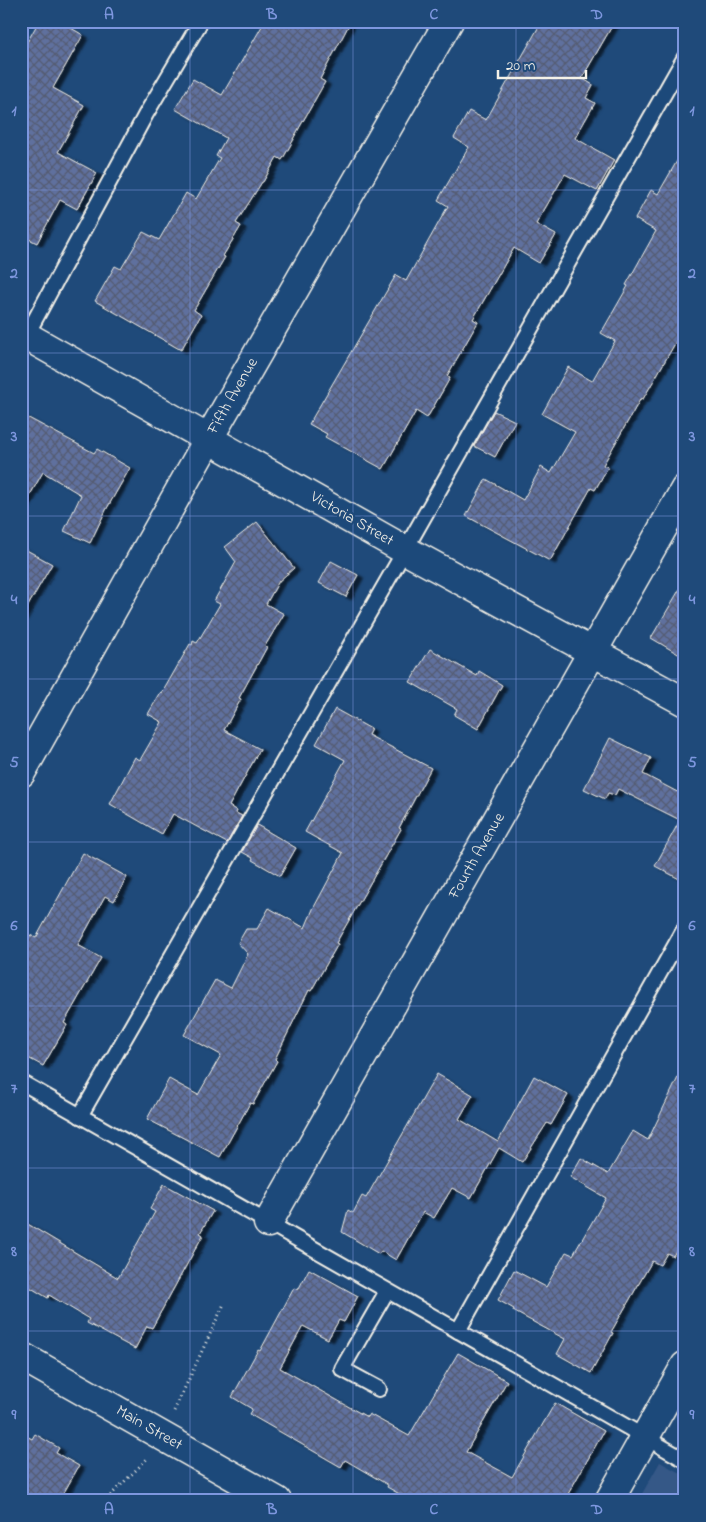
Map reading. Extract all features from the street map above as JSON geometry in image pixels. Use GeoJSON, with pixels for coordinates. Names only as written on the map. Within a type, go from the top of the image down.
{"type":"FeatureCollection","features":[{"type":"Feature","properties":{"kind":"street","name":"Fifth Avenue"},"geometry":{"type":"LineString","coordinates":[[21,773],[209,438],[449,21]]}},
{"type":"Feature","properties":{"kind":"street","name":"Victoria Street"},"geometry":{"type":"LineString","coordinates":[[23,338],[209,438],[406,550],[685,702]]}},
{"type":"Feature","properties":{"kind":"street","name":"Fourth Avenue"},"geometry":{"type":"LineString","coordinates":[[268,1223],[685,489]]}},
{"type":"Feature","properties":{"kind":"street","name":"Main Street"},"geometry":{"type":"LineString","coordinates":[[21,1356],[277,1501]]}},
{"type":"Feature","properties":{"kind":"street"},"geometry":{"type":"LineString","coordinates":[[609,1501],[685,1366]]}},
{"type":"Feature","properties":{"kind":"lane"},"geometry":{"type":"LineString","coordinates":[[23,338],[146,114],[201,21]]}},
{"type":"Feature","properties":{"kind":"lane"},"geometry":{"type":"LineString","coordinates":[[80,1116],[406,550],[685,57]]}},
{"type":"Feature","properties":{"kind":"lane"},"geometry":{"type":"LineString","coordinates":[[458,1331],[685,928]]}},
{"type":"Feature","properties":{"kind":"lane"},"geometry":{"type":"LineString","coordinates":[[21,1082],[685,1460]]}},
{"type":"Feature","properties":{"kind":"lane"},"geometry":{"type":"LineString","coordinates":[[379,1389],[342,1369],[388,1291]]}},
{"type":"Feature","properties":{"kind":"path"},"geometry":{"type":"LineString","coordinates":[[170,1418],[224,1304]]}},
{"type":"Feature","properties":{"kind":"path"},"geometry":{"type":"LineString","coordinates":[[102,1501],[109,1497],[149,1456]]}},
{"type":"Feature","properties":{"kind":"shaded area"},"geometry":{"type":"Polygon","coordinates":[[[660,1462],[685,1476],[685,1501],[638,1501],[660,1462]]]}},
{"type":"Feature","properties":{"kind":"building"},"geometry":{"type":"Polygon","coordinates":[[[39,21],[59,21],[83,35],[53,88],[84,105],[58,152],[97,173],[77,209],[60,200],[37,243],[21,235],[21,53],[39,21]]]}},
{"type":"Feature","properties":{"kind":"building"},"geometry":{"type":"Polygon","coordinates":[[[265,21],[351,21],[320,79],[325,82],[294,139],[282,160],[277,157],[236,223],[241,226],[194,310],[201,315],[181,350],[95,301],[115,266],[121,269],[143,232],[159,240],[186,193],[196,199],[220,158],[216,156],[226,138],[175,109],[193,79],[222,95],[265,21]]]}},
{"type":"Feature","properties":{"kind":"building"},"geometry":{"type":"Polygon","coordinates":[[[542,21],[615,21],[582,78],[593,85],[586,98],[595,103],[575,138],[614,160],[597,191],[565,174],[536,224],[556,235],[539,263],[514,248],[473,319],[478,322],[447,376],[450,378],[427,418],[416,411],[383,469],[325,437],[327,434],[309,424],[396,275],[406,281],[448,206],[438,200],[469,147],[454,138],[469,111],[486,120],[542,21]]]}},
{"type":"Feature","properties":{"kind":"building"},"geometry":{"type":"Polygon","coordinates":[[[685,147],[685,326],[603,465],[608,467],[595,490],[591,488],[550,561],[466,516],[486,479],[523,500],[541,467],[551,473],[575,432],[542,414],[568,367],[592,381],[615,341],[601,333],[656,231],[635,219],[651,190],[658,194],[685,147]]]}},
{"type":"Feature","properties":{"kind":"building"},"geometry":{"type":"Polygon","coordinates":[[[494,411],[515,421],[495,457],[474,446],[494,411]]]}},
{"type":"Feature","properties":{"kind":"building"},"geometry":{"type":"Polygon","coordinates":[[[21,414],[94,453],[97,449],[130,468],[90,543],[64,531],[81,495],[43,472],[21,511],[21,414]]]}},
{"type":"Feature","properties":{"kind":"building"},"geometry":{"type":"Polygon","coordinates":[[[257,522],[294,568],[279,581],[266,604],[284,614],[265,646],[267,647],[224,730],[260,749],[229,806],[242,816],[227,843],[173,814],[162,834],[110,804],[135,757],[140,760],[162,722],[148,714],[190,644],[192,645],[193,641],[197,643],[220,604],[214,601],[236,562],[225,547],[257,522]]]}},
{"type":"Feature","properties":{"kind":"building"},"geometry":{"type":"Polygon","coordinates":[[[21,547],[52,564],[21,618],[21,547]]]}},
{"type":"Feature","properties":{"kind":"building"},"geometry":{"type":"Polygon","coordinates":[[[331,561],[358,575],[346,597],[319,583],[331,561]]]}},
{"type":"Feature","properties":{"kind":"building"},"geometry":{"type":"Polygon","coordinates":[[[685,580],[685,658],[651,638],[685,580]]]}},
{"type":"Feature","properties":{"kind":"building"},"geometry":{"type":"Polygon","coordinates":[[[430,649],[477,676],[479,671],[502,685],[478,729],[454,715],[457,709],[410,682],[430,649]]]}},
{"type":"Feature","properties":{"kind":"building"},"geometry":{"type":"Polygon","coordinates":[[[335,709],[371,729],[368,735],[431,768],[399,828],[401,829],[336,943],[338,944],[311,991],[309,990],[275,1059],[277,1061],[253,1104],[250,1103],[220,1157],[147,1119],[169,1079],[198,1095],[221,1055],[184,1035],[215,980],[231,988],[248,954],[238,943],[246,929],[257,929],[269,908],[305,928],[343,853],[305,832],[345,760],[316,744],[335,709]]]}},
{"type":"Feature","properties":{"kind":"building"},"geometry":{"type":"Polygon","coordinates":[[[610,738],[651,758],[643,774],[685,796],[685,882],[655,866],[680,820],[618,789],[615,795],[608,793],[605,799],[584,789],[610,738]]]}},
{"type":"Feature","properties":{"kind":"building"},"geometry":{"type":"Polygon","coordinates":[[[257,825],[296,848],[280,876],[242,852],[257,825]]]}},
{"type":"Feature","properties":{"kind":"building"},"geometry":{"type":"Polygon","coordinates":[[[83,853],[127,877],[114,901],[105,896],[78,945],[101,958],[64,1023],[67,1025],[43,1066],[21,1054],[21,951],[30,935],[36,938],[83,853]]]}},
{"type":"Feature","properties":{"kind":"building"},"geometry":{"type":"Polygon","coordinates":[[[685,1063],[685,1235],[673,1256],[667,1253],[660,1265],[652,1261],[611,1332],[613,1333],[591,1373],[557,1354],[565,1339],[513,1311],[514,1309],[498,1300],[514,1270],[546,1287],[566,1252],[573,1255],[606,1198],[570,1177],[581,1158],[608,1174],[633,1131],[648,1140],[685,1063]]]}},
{"type":"Feature","properties":{"kind":"building"},"geometry":{"type":"Polygon","coordinates":[[[437,1074],[473,1095],[459,1119],[498,1142],[534,1076],[568,1095],[551,1125],[547,1123],[522,1162],[499,1148],[471,1198],[452,1188],[434,1218],[423,1212],[396,1260],[381,1251],[379,1254],[342,1232],[348,1210],[353,1213],[362,1196],[366,1198],[437,1074]]]}},
{"type":"Feature","properties":{"kind":"building"},"geometry":{"type":"Polygon","coordinates":[[[164,1184],[213,1211],[200,1233],[203,1235],[152,1328],[147,1326],[135,1349],[87,1323],[89,1319],[49,1295],[48,1298],[21,1282],[21,1220],[118,1278],[155,1212],[150,1209],[164,1184]]]}},
{"type":"Feature","properties":{"kind":"building"},"geometry":{"type":"Polygon","coordinates":[[[309,1269],[358,1296],[344,1322],[339,1320],[328,1339],[303,1326],[280,1368],[367,1417],[369,1414],[409,1436],[458,1353],[507,1381],[466,1452],[512,1477],[555,1403],[604,1431],[564,1501],[412,1501],[345,1460],[341,1467],[249,1414],[252,1409],[232,1397],[258,1350],[260,1351],[294,1288],[298,1290],[309,1269]]]}},
{"type":"Feature","properties":{"kind":"building"},"geometry":{"type":"Polygon","coordinates":[[[21,1433],[32,1439],[35,1434],[59,1448],[56,1453],[79,1466],[59,1501],[21,1501],[21,1433]]]}}]}
